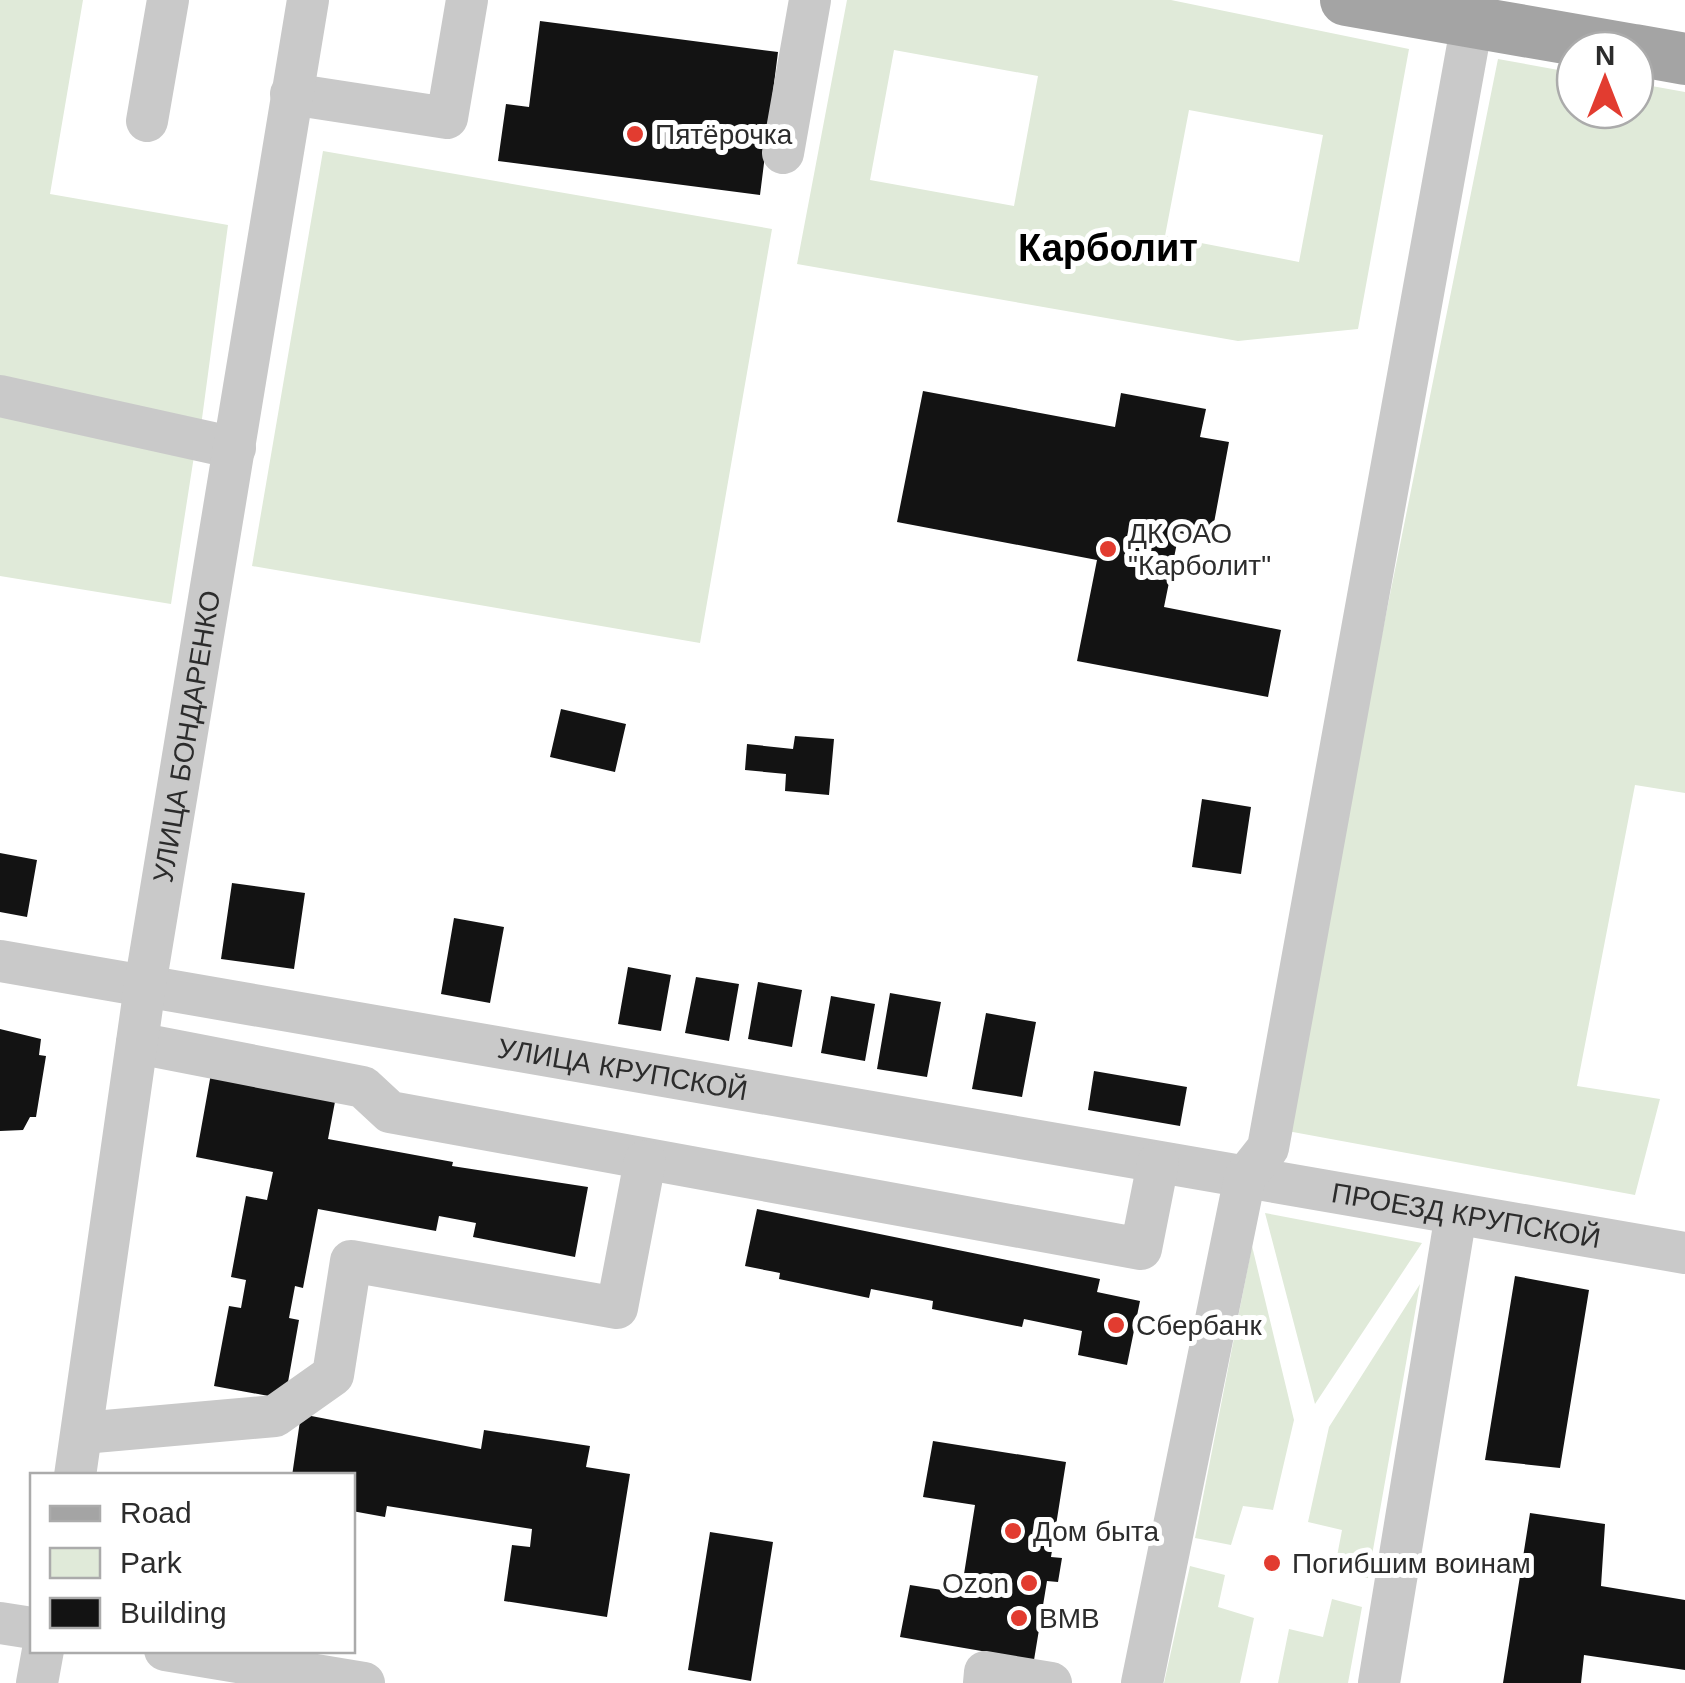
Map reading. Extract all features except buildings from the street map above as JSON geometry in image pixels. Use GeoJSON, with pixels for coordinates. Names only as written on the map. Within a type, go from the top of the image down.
{"type":"FeatureCollection","features":[{"type":"Feature","properties":{"kind":"main road"},"geometry":{"type":"LineString","coordinates":[[1346,0],[1555,37]]}},
{"type":"Feature","properties":{"kind":"main road"},"geometry":{"type":"LineString","coordinates":[[1655,53],[1685,58]]}},
{"type":"Feature","properties":{"kind":"street"},"geometry":{"type":"LineString","coordinates":[[146,121],[168,0]]}},
{"type":"Feature","properties":{"kind":"street","name":"УЛИЦА БОНДАРЕНКО"},"geometry":{"type":"LineString","coordinates":[[76,1473],[145,986],[308,0]]}},
{"type":"Feature","properties":{"kind":"street"},"geometry":{"type":"LineString","coordinates":[[291,94],[447,118],[466,0]]}},
{"type":"Feature","properties":{"kind":"street"},"geometry":{"type":"LineString","coordinates":[[783,154],[810,0]]}},
{"type":"Feature","properties":{"kind":"street"},"geometry":{"type":"LineString","coordinates":[[1142,1683],[1245,1177],[1268,1148],[1472,23]]}},
{"type":"Feature","properties":{"kind":"street"},"geometry":{"type":"LineString","coordinates":[[0,396],[235,448]]}},
{"type":"Feature","properties":{"kind":"street","name":"УЛИЦА КРУПСКОЙ"},"geometry":{"type":"LineString","coordinates":[[0,961],[1245,1177]]}},
{"type":"Feature","properties":{"kind":"street"},"geometry":{"type":"LineString","coordinates":[[137,1043],[363,1087],[390,1112],[1141,1249],[1158,1163]]}},
{"type":"Feature","properties":{"kind":"street"},"geometry":{"type":"LineString","coordinates":[[83,1433],[275,1416],[333,1375],[351,1261],[617,1308],[645,1161]]}},
{"type":"Feature","properties":{"kind":"street","name":"ПРОЕЗД КРУПСКОЙ"},"geometry":{"type":"LineString","coordinates":[[1245,1177],[1685,1253]]}},
{"type":"Feature","properties":{"kind":"street"},"geometry":{"type":"LineString","coordinates":[[1379,1683],[1456,1214]]}},
{"type":"Feature","properties":{"kind":"street"},"geometry":{"type":"LineString","coordinates":[[0,1623],[30,1628]]}},
{"type":"Feature","properties":{"kind":"street"},"geometry":{"type":"LineString","coordinates":[[37,1683],[42,1653]]}},
{"type":"Feature","properties":{"kind":"street"},"geometry":{"type":"LineString","coordinates":[[184,1653],[364,1683]]}},
{"type":"Feature","properties":{"kind":"street"},"geometry":{"type":"LineString","coordinates":[[984,1683],[985,1672],[1052,1683]]}},
{"type":"Feature","properties":{"kind":"green space"},"geometry":{"type":"Polygon","coordinates":[[[0,0],[83,0],[50,194],[228,225],[201,426],[0,381],[0,0]]]}},
{"type":"Feature","properties":{"kind":"green space"},"geometry":{"type":"Polygon","coordinates":[[[847,0],[1171,0],[1409,49],[1358,329],[1238,341],[797,264],[847,0]],[[894,50],[870,180],[1014,206],[1038,76],[894,50]],[[1189,110],[1165,236],[1299,262],[1323,135],[1189,110]]]}},
{"type":"Feature","properties":{"kind":"green space"},"geometry":{"type":"Polygon","coordinates":[[[1498,59],[1555,69],[1555,130],[1655,130],[1655,87],[1685,92],[1685,793],[1635,785],[1577,1086],[1660,1099],[1635,1195],[1282,1130],[1498,59]]]}},
{"type":"Feature","properties":{"kind":"green space"},"geometry":{"type":"Polygon","coordinates":[[[323,151],[772,229],[700,643],[252,566],[323,151]]]}},
{"type":"Feature","properties":{"kind":"green space"},"geometry":{"type":"Polygon","coordinates":[[[0,413],[194,456],[171,604],[0,576],[0,413]]]}},
{"type":"Feature","properties":{"kind":"green space"},"geometry":{"type":"Polygon","coordinates":[[[1265,1213],[1422,1243],[1315,1404],[1265,1213]]]}},
{"type":"Feature","properties":{"kind":"green space"},"geometry":{"type":"Polygon","coordinates":[[[1252,1246],[1294,1420],[1273,1510],[1243,1506],[1231,1545],[1195,1538],[1252,1246]]]}},
{"type":"Feature","properties":{"kind":"green space"},"geometry":{"type":"Polygon","coordinates":[[[1420,1284],[1368,1578],[1334,1572],[1342,1530],[1308,1522],[1329,1427],[1420,1284]]]}},
{"type":"Feature","properties":{"kind":"green space"},"geometry":{"type":"Polygon","coordinates":[[[1190,1566],[1225,1575],[1218,1607],[1254,1618],[1240,1683],[1164,1683],[1190,1566]]]}},
{"type":"Feature","properties":{"kind":"green space"},"geometry":{"type":"Polygon","coordinates":[[[1332,1599],[1362,1607],[1348,1683],[1278,1683],[1289,1629],[1323,1637],[1332,1599]]]}},
{"type":"Feature","properties":{"kind":"place","name":"Пятёрочка"},"geometry":{"type":"Point","coordinates":[635,134]}},
{"type":"Feature","properties":{"kind":"place","name":"ДК ОАО \"Карболит\""},"geometry":{"type":"Point","coordinates":[1108,549]}},
{"type":"Feature","properties":{"kind":"place","name":"Сбербанк"},"geometry":{"type":"Point","coordinates":[1116,1325]}},
{"type":"Feature","properties":{"kind":"place","name":"Дом быта"},"geometry":{"type":"Point","coordinates":[1013,1531]}},
{"type":"Feature","properties":{"kind":"place","name":"Погибшим воинам"},"geometry":{"type":"Point","coordinates":[1272,1563]}},
{"type":"Feature","properties":{"kind":"place","name":"Ozon"},"geometry":{"type":"Point","coordinates":[1029,1583]}},
{"type":"Feature","properties":{"kind":"place","name":"ВМВ"},"geometry":{"type":"Point","coordinates":[1019,1618]}},
{"type":"Feature","properties":{"kind":"district","name":"Карболит"},"geometry":{"type":"Point","coordinates":[1108,248]}}]}
